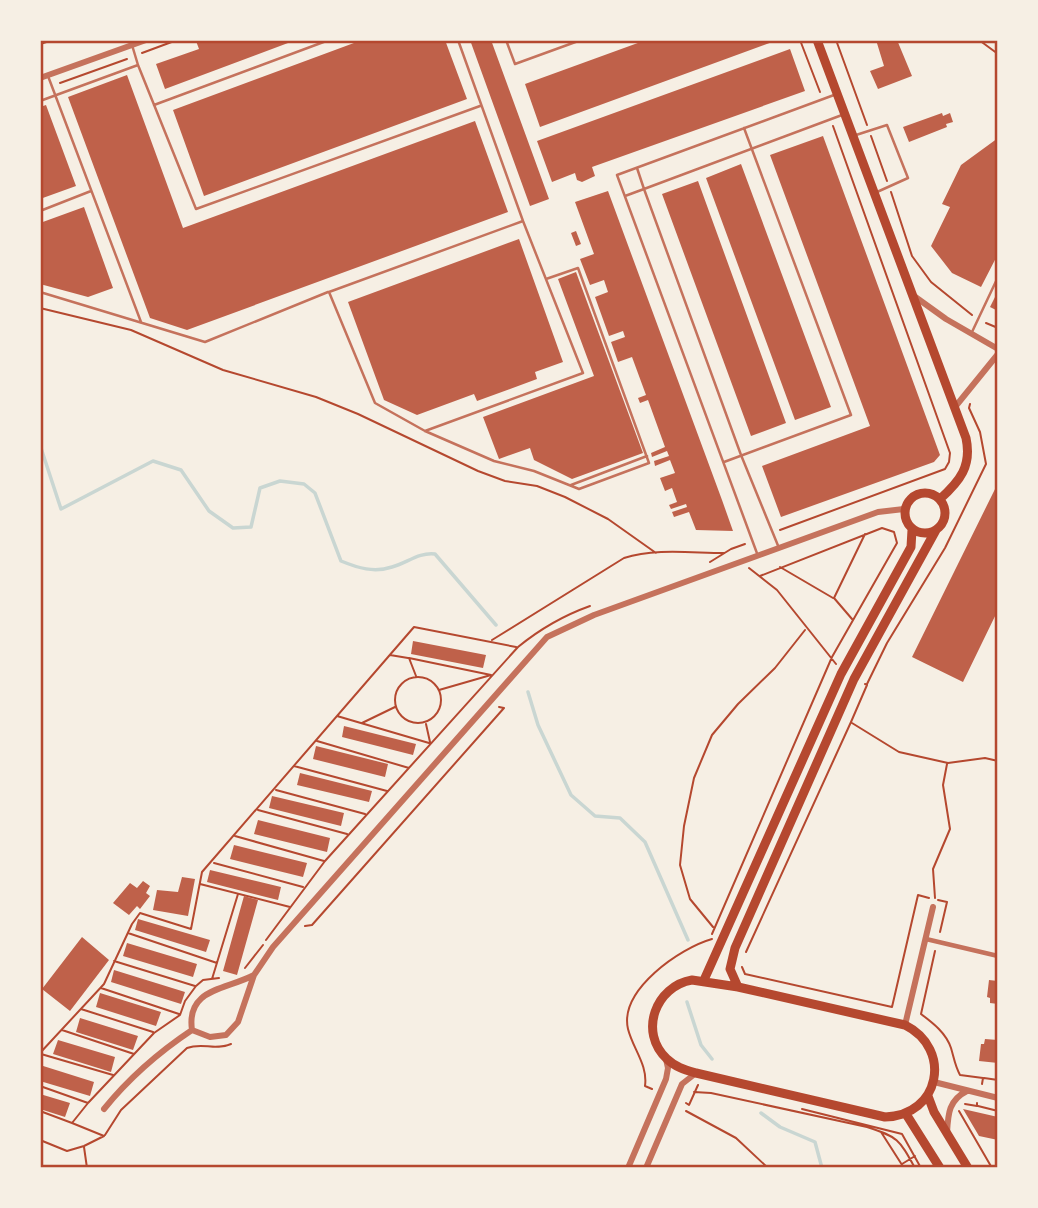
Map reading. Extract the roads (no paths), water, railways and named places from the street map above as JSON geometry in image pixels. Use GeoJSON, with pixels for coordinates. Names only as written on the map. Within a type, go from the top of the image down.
{"type":"FeatureCollection","features":[{"type":"Feature","properties":{"kind":"main road"},"geometry":{"type":"LineString","coordinates":[[817,40],[966,438],[968,459],[965,471],[957,484],[940,499]]}},
{"type":"Feature","properties":{"kind":"main road"},"geometry":{"type":"LineString","coordinates":[[738,987],[730,969],[735,948],[848,691],[944,519],[945,512],[940,499],[923,492],[915,495],[904,509],[907,524],[912,530],[926,533],[936,530]]}},
{"type":"Feature","properties":{"kind":"main road"},"geometry":{"type":"LineString","coordinates":[[704,980],[841,674],[911,547],[912,530]]}},
{"type":"Feature","properties":{"kind":"main road"},"geometry":{"type":"LineString","coordinates":[[704,980],[738,987],[905,1025],[924,1039],[930,1049],[935,1069],[934,1082],[928,1096],[906,1114],[877,1116],[696,1073],[666,1059],[656,1045],[652,1025],[656,1009],[666,993],[681,982],[704,980]]}},
{"type":"Feature","properties":{"kind":"main road"},"geometry":{"type":"LineString","coordinates":[[928,1096],[968,1168]]}},
{"type":"Feature","properties":{"kind":"main road"},"geometry":{"type":"LineString","coordinates":[[906,1114],[940,1168]]}},
{"type":"Feature","properties":{"kind":"street"},"geometry":{"type":"LineString","coordinates":[[44,76],[146,40]]}},
{"type":"Feature","properties":{"kind":"street"},"geometry":{"type":"LineString","coordinates":[[913,295],[971,335],[998,349]]}},
{"type":"Feature","properties":{"kind":"street"},"geometry":{"type":"LineString","coordinates":[[955,407],[998,355]]}},
{"type":"Feature","properties":{"kind":"street"},"geometry":{"type":"LineString","coordinates":[[192,1030],[210,1037],[226,1035],[237,1022],[254,975],[291,925],[547,637],[594,615],[878,512],[904,509]]}},
{"type":"Feature","properties":{"kind":"street"},"geometry":{"type":"LineString","coordinates":[[905,1025],[933,907]]}},
{"type":"Feature","properties":{"kind":"street"},"geometry":{"type":"LineString","coordinates":[[926,939],[998,956]]}},
{"type":"Feature","properties":{"kind":"street"},"geometry":{"type":"LineString","coordinates":[[192,1030],[191,1018],[195,1006],[203,996],[214,990],[238,984],[254,975]]}},
{"type":"Feature","properties":{"kind":"street"},"geometry":{"type":"LineString","coordinates":[[104,1109],[123,1085],[192,1030]]}},
{"type":"Feature","properties":{"kind":"street"},"geometry":{"type":"LineString","coordinates":[[628,1168],[666,1079],[666,1059]]}},
{"type":"Feature","properties":{"kind":"street"},"geometry":{"type":"LineString","coordinates":[[646,1168],[682,1084],[696,1073]]}},
{"type":"Feature","properties":{"kind":"street"},"geometry":{"type":"LineString","coordinates":[[934,1082],[998,1098]]}},
{"type":"Feature","properties":{"kind":"street"},"geometry":{"type":"LineString","coordinates":[[947,1133],[948,1111],[952,1102],[967,1091]]}},
{"type":"Feature","properties":{"kind":"lane"},"geometry":{"type":"LineString","coordinates":[[154,105],[329,40]]}},
{"type":"Feature","properties":{"kind":"lane"},"geometry":{"type":"LineString","coordinates":[[425,431],[583,373],[523,221],[458,40]]}},
{"type":"Feature","properties":{"kind":"lane"},"geometry":{"type":"LineString","coordinates":[[506,40],[515,64],[581,40]]}},
{"type":"Feature","properties":{"kind":"lane"},"geometry":{"type":"LineString","coordinates":[[132,45],[196,209],[480,106]]}},
{"type":"Feature","properties":{"kind":"lane"},"geometry":{"type":"LineString","coordinates":[[40,101],[138,65]]}},
{"type":"Feature","properties":{"kind":"lane"},"geometry":{"type":"LineString","coordinates":[[44,76],[55,96],[141,322]]}},
{"type":"Feature","properties":{"kind":"lane"},"geometry":{"type":"LineString","coordinates":[[758,556],[617,175],[837,94]]}},
{"type":"Feature","properties":{"kind":"lane"},"geometry":{"type":"LineString","coordinates":[[625,196],[845,114]]}},
{"type":"Feature","properties":{"kind":"lane"},"geometry":{"type":"LineString","coordinates":[[853,136],[887,125],[908,178],[874,194]]}},
{"type":"Feature","properties":{"kind":"lane"},"geometry":{"type":"LineString","coordinates":[[724,462],[850,415],[744,128]]}},
{"type":"Feature","properties":{"kind":"lane"},"geometry":{"type":"LineString","coordinates":[[637,168],[741,455],[779,548]]}},
{"type":"Feature","properties":{"kind":"lane"},"geometry":{"type":"LineString","coordinates":[[40,211],[90,191]]}},
{"type":"Feature","properties":{"kind":"lane"},"geometry":{"type":"LineString","coordinates":[[40,292],[205,342],[329,292],[523,221]]}},
{"type":"Feature","properties":{"kind":"lane"},"geometry":{"type":"LineString","coordinates":[[329,292],[375,403],[425,431],[494,461],[534,471],[579,489],[649,463],[578,268],[546,279]]}},
{"type":"Feature","properties":{"kind":"lane"},"geometry":{"type":"LineString","coordinates":[[971,335],[998,277]]}},
{"type":"Feature","properties":{"kind":"lane"},"geometry":{"type":"LineString","coordinates":[[570,486],[647,456]]}},
{"type":"Feature","properties":{"kind":"waterway"},"geometry":{"type":"LineString","coordinates":[[40,445],[61,509],[153,461],[181,470],[209,511],[233,528],[251,527],[260,488],[280,481],[304,484],[315,493],[341,561],[360,568],[379,570],[413,558],[435,554],[496,625]]}},
{"type":"Feature","properties":{"kind":"waterway"},"geometry":{"type":"LineString","coordinates":[[528,692],[538,725],[571,795],[595,816],[620,818],[645,842],[688,940]]}},
{"type":"Feature","properties":{"kind":"waterway"},"geometry":{"type":"LineString","coordinates":[[687,1002],[701,1045],[712,1059]]}},
{"type":"Feature","properties":{"kind":"waterway"},"geometry":{"type":"LineString","coordinates":[[761,1113],[780,1127],[815,1142],[822,1168]]}}]}
